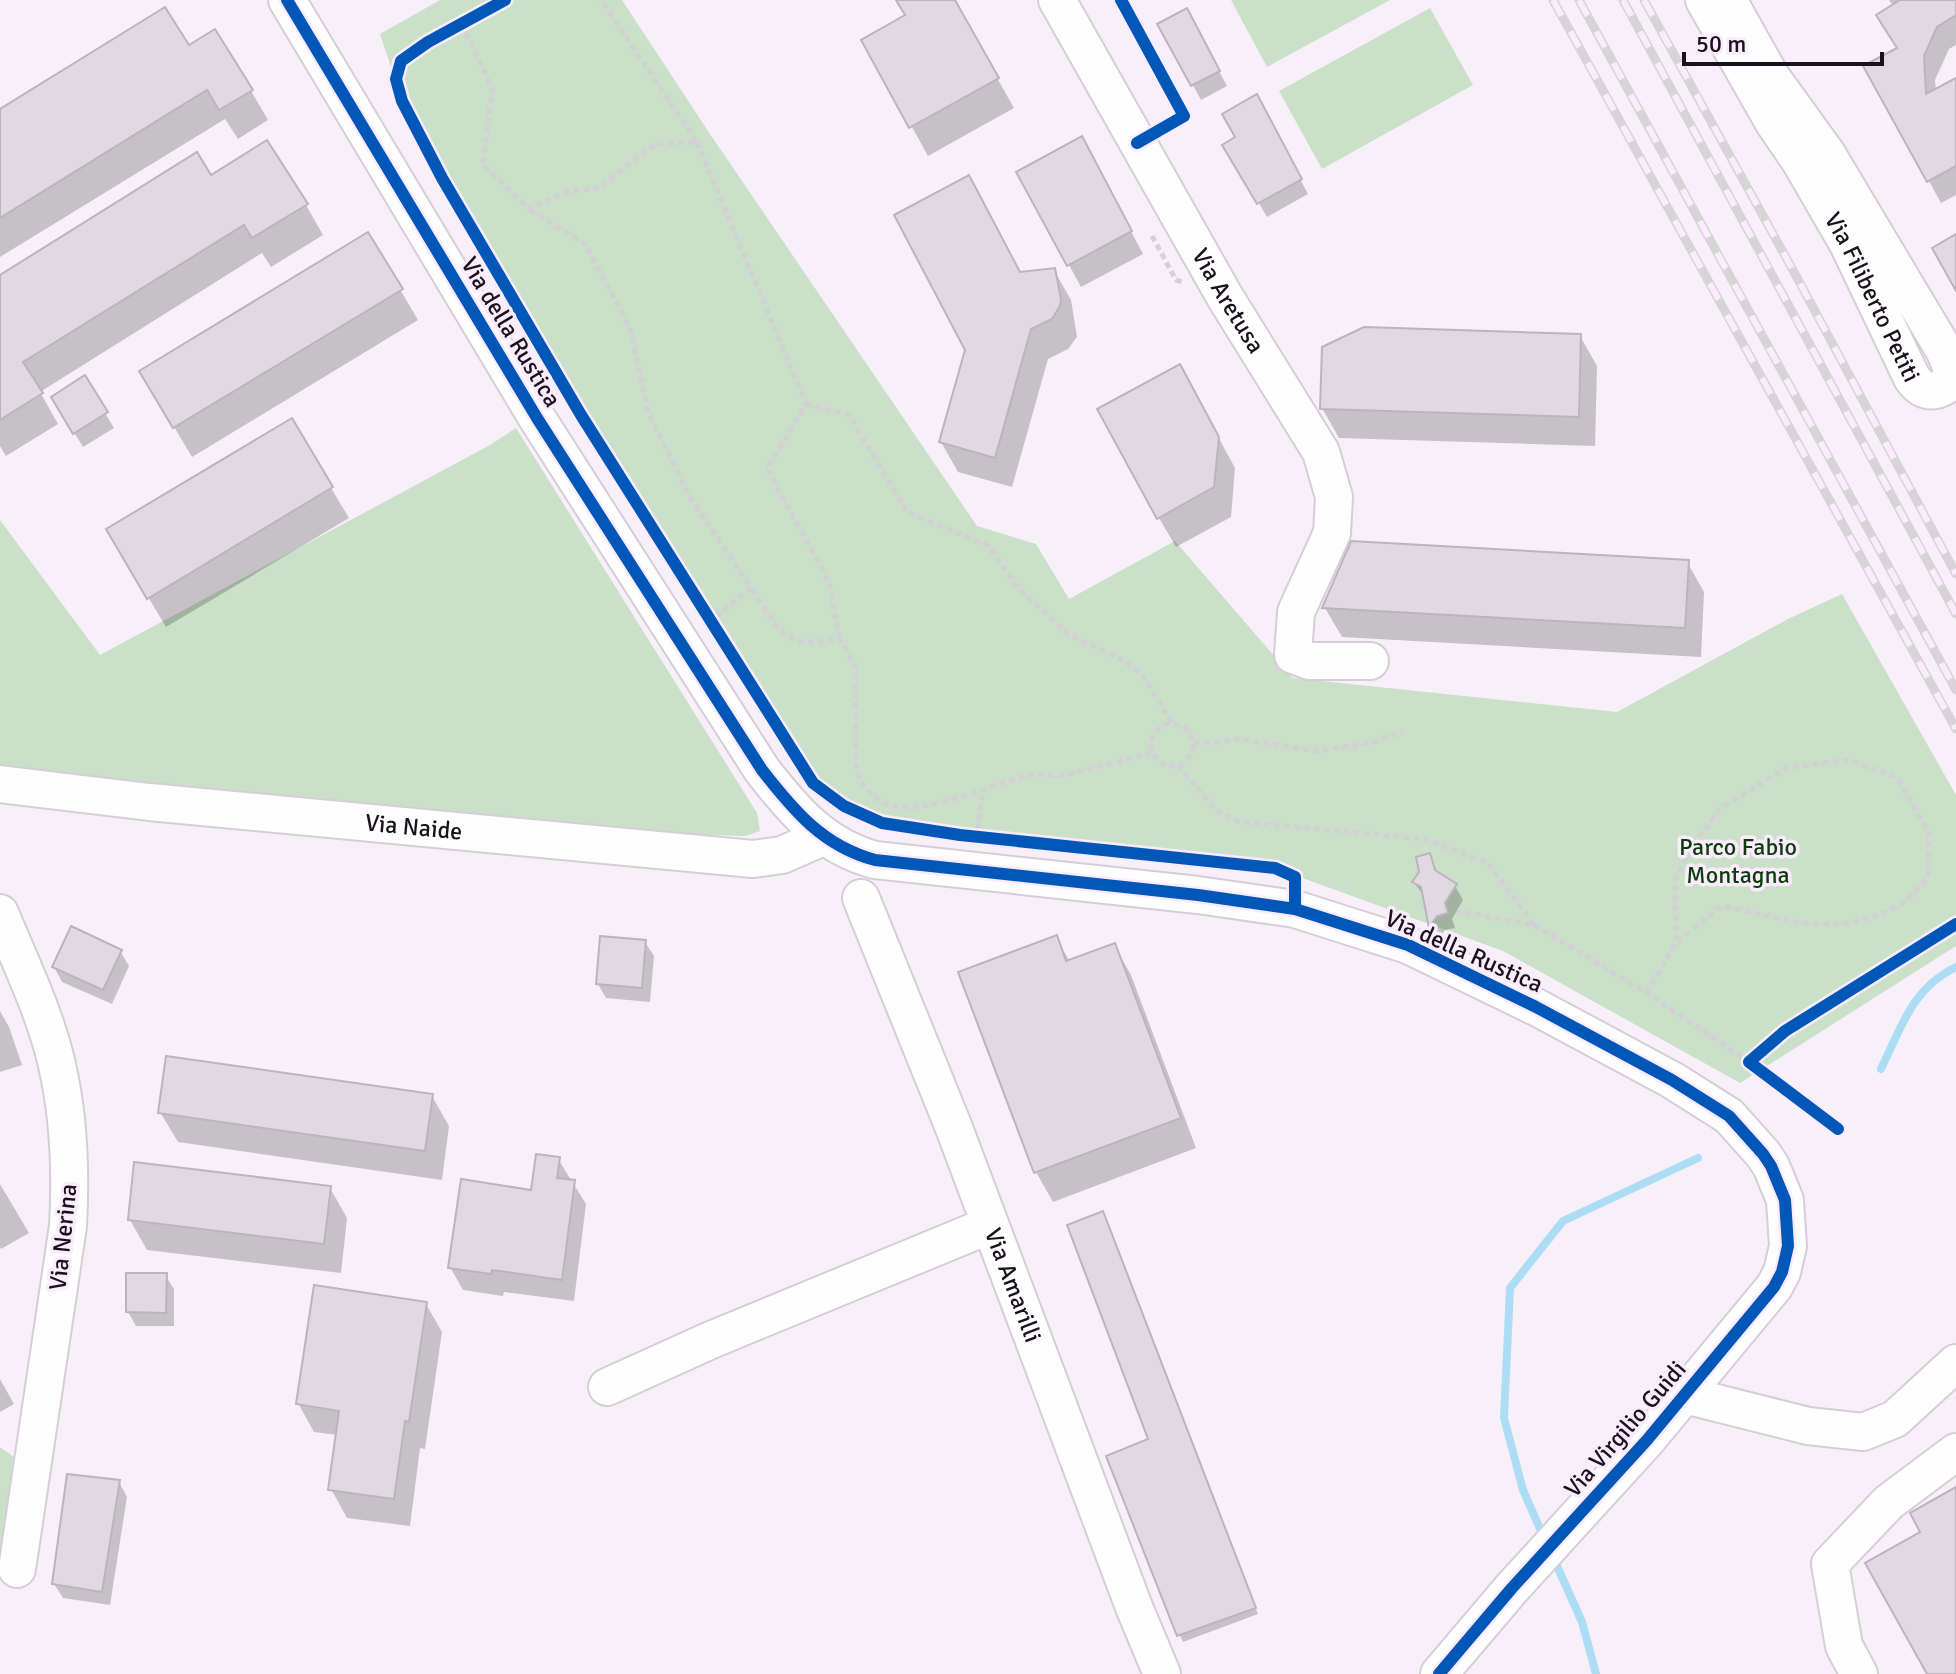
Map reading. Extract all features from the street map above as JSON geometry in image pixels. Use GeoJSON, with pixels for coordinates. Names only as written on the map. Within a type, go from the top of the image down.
{"type":"FeatureCollection","features":[{"type":"Feature","properties":{"kind":"street","name":"Via della Rustica"},"geometry":{"type":"LineString","coordinates":[[287,0],[537,418],[762,770],[795,812],[823,837],[859,856],[901,863],[1198,895],[1295,909],[1408,945],[1536,1007],[1672,1080],[1729,1116],[1763,1154],[1781,1189]]}},
{"type":"Feature","properties":{"kind":"street","name":"Via Aretusa"},"geometry":{"type":"LineString","coordinates":[[1057,0],[1225,297],[1321,452],[1334,497],[1332,533],[1296,612],[1293,655],[1309,661],[1370,661]]}},
{"type":"Feature","properties":{"kind":"street","name":"Via Filiberto Petiti"},"geometry":{"type":"LineString","coordinates":[[1704,0],[1840,230],[1912,378],[1924,390],[1940,390],[1953,379],[1944,350],[1827,154],[1770,75],[1728,0]]}},
{"type":"Feature","properties":{"kind":"street","name":"Via Naide"},"geometry":{"type":"LineString","coordinates":[[0,784],[165,803],[753,859],[782,855],[823,837]]}},
{"type":"Feature","properties":{"kind":"street","name":"Via Amarilli"},"geometry":{"type":"LineString","coordinates":[[823,837],[861,898],[1162,1674]]}},
{"type":"Feature","properties":{"kind":"street"},"geometry":{"type":"LineString","coordinates":[[861,898],[901,863]]}},
{"type":"Feature","properties":{"kind":"street","name":"Via Nerina"},"geometry":{"type":"LineString","coordinates":[[0,913],[44,1022],[57,1065],[65,1110],[69,1169],[68,1226],[17,1569]]}},
{"type":"Feature","properties":{"kind":"street","name":"Via Virgilio Guidi"},"geometry":{"type":"LineString","coordinates":[[1439,1674],[1512,1588],[1647,1440],[1763,1302],[1782,1272],[1789,1238],[1781,1189]]}},
{"type":"Feature","properties":{"kind":"street"},"geometry":{"type":"LineString","coordinates":[[607,1387],[711,1340],[990,1225]]}},
{"type":"Feature","properties":{"kind":"street"},"geometry":{"type":"LineString","coordinates":[[1685,1395],[1808,1426],[1863,1432],[1895,1419],[1956,1363]]}},
{"type":"Feature","properties":{"kind":"street"},"geometry":{"type":"LineString","coordinates":[[1859,1674],[1844,1646],[1830,1564],[1889,1502],[1956,1452]]}},
{"type":"Feature","properties":{"kind":"path"},"geometry":{"type":"LineString","coordinates":[[601,0],[697,142],[806,404]]}},
{"type":"Feature","properties":{"kind":"path"},"geometry":{"type":"LineString","coordinates":[[461,24],[492,88],[483,165],[529,209],[585,244],[630,328],[648,412],[690,497],[779,629],[791,639],[803,643],[839,637]]}},
{"type":"Feature","properties":{"kind":"path"},"geometry":{"type":"LineString","coordinates":[[529,209],[569,191],[599,188],[655,144],[697,142]]}},
{"type":"Feature","properties":{"kind":"path"},"geometry":{"type":"LineString","coordinates":[[806,404],[767,469],[829,582],[839,637],[855,666],[856,766],[866,789],[882,800],[907,807],[934,806],[1034,774],[1059,776],[1152,752]]}},
{"type":"Feature","properties":{"kind":"path"},"geometry":{"type":"LineString","coordinates":[[806,404],[849,415],[907,512],[987,545],[1020,590],[1068,634],[1124,661],[1142,674],[1172,723]]}},
{"type":"Feature","properties":{"kind":"path"},"geometry":{"type":"LineString","coordinates":[[706,625],[751,588]]}},
{"type":"Feature","properties":{"kind":"path"},"geometry":{"type":"LineString","coordinates":[[703,608],[706,625],[720,634]]}},
{"type":"Feature","properties":{"kind":"path"},"geometry":{"type":"LineString","coordinates":[[1172,723],[1186,728],[1194,742],[1190,757],[1178,765],[1162,764],[1152,752],[1154,732],[1172,723]]}},
{"type":"Feature","properties":{"kind":"path"},"geometry":{"type":"LineString","coordinates":[[1194,742],[1239,739],[1317,751],[1369,743],[1402,732]]}},
{"type":"Feature","properties":{"kind":"path"},"geometry":{"type":"LineString","coordinates":[[1647,993],[1676,942],[1722,906],[1802,925],[1848,924],[1898,906],[1928,878],[1929,833],[1897,777],[1847,760],[1786,768],[1720,809],[1693,845],[1675,879],[1676,942]]}},
{"type":"Feature","properties":{"kind":"path"},"geometry":{"type":"LineString","coordinates":[[1178,765],[1215,810],[1240,822],[1424,839],[1488,863],[1534,925]]}},
{"type":"Feature","properties":{"kind":"path"},"geometry":{"type":"LineString","coordinates":[[976,842],[983,790]]}},
{"type":"Feature","properties":{"kind":"path"},"geometry":{"type":"LineString","coordinates":[[960,835],[976,842],[992,838]]}},
{"type":"Feature","properties":{"kind":"path"},"geometry":{"type":"LineString","coordinates":[[1457,911],[1534,925],[1647,993],[1762,1072]]}},
{"type":"Feature","properties":{"kind":"path"},"geometry":{"type":"LineString","coordinates":[[1749,1062],[1761,1052]]}},
{"type":"Feature","properties":{"kind":"green space","name":"Parco Fabio Montagna"},"geometry":{"type":"Polygon","coordinates":[[[440,0],[622,0],[977,526],[1036,544],[1069,599],[1175,541],[1293,678],[1617,712],[1788,619],[1842,594],[1956,795],[1956,946],[1740,1083],[1503,951],[1275,868],[960,835],[882,823],[844,806],[813,783],[581,415],[443,178],[402,101],[380,34],[440,0]]]}},
{"type":"Feature","properties":{"kind":"green space"},"geometry":{"type":"Polygon","coordinates":[[[1231,0],[1390,0],[1267,67],[1231,0]]]}},
{"type":"Feature","properties":{"kind":"green space"},"geometry":{"type":"Polygon","coordinates":[[[1430,8],[1473,85],[1322,169],[1279,91],[1430,8]]]}},
{"type":"Feature","properties":{"kind":"green space"},"geometry":{"type":"Polygon","coordinates":[[[516,428],[757,813],[760,831],[745,836],[706,835],[0,769],[0,520],[100,655],[490,445],[516,428]]]}},
{"type":"Feature","properties":{"kind":"green space"},"geometry":{"type":"Polygon","coordinates":[[[0,1447],[18,1460],[0,1557],[0,1447]]]}},
{"type":"Feature","properties":{"kind":"building"},"geometry":{"type":"Polygon","coordinates":[[[896,0],[955,0],[999,78],[909,128],[861,40],[905,15],[896,0]]]}},
{"type":"Feature","properties":{"kind":"building"},"geometry":{"type":"Polygon","coordinates":[[[1900,0],[1956,0],[1956,15],[1937,27],[1924,56],[1926,94],[1956,78],[1956,166],[1927,182],[1863,66],[1897,48],[1876,15],[1900,0]]]}},
{"type":"Feature","properties":{"kind":"building"},"geometry":{"type":"Polygon","coordinates":[[[165,7],[189,45],[215,29],[253,90],[219,110],[207,90],[0,218],[0,109],[165,7]]]}},
{"type":"Feature","properties":{"kind":"building"},"geometry":{"type":"Polygon","coordinates":[[[1187,8],[1220,71],[1191,86],[1157,24],[1187,8]]]}},
{"type":"Feature","properties":{"kind":"building"},"geometry":{"type":"Polygon","coordinates":[[[1257,94],[1302,179],[1257,204],[1222,145],[1235,137],[1222,114],[1257,94]]]}},
{"type":"Feature","properties":{"kind":"building"},"geometry":{"type":"Polygon","coordinates":[[[1082,136],[1132,231],[1067,266],[1016,172],[1082,136]]]}},
{"type":"Feature","properties":{"kind":"building"},"geometry":{"type":"Polygon","coordinates":[[[267,140],[308,204],[252,238],[244,225],[23,362],[43,393],[0,420],[0,275],[197,152],[211,175],[267,140]]]}},
{"type":"Feature","properties":{"kind":"building"},"geometry":{"type":"Polygon","coordinates":[[[969,175],[1020,272],[1055,268],[1061,299],[1052,319],[1031,329],[995,458],[939,442],[965,350],[894,215],[969,175]]]}},
{"type":"Feature","properties":{"kind":"building"},"geometry":{"type":"Polygon","coordinates":[[[368,232],[403,289],[173,428],[139,371],[368,232]]]}},
{"type":"Feature","properties":{"kind":"building"},"geometry":{"type":"Polygon","coordinates":[[[1956,234],[1956,291],[1932,248],[1956,234]]]}},
{"type":"Feature","properties":{"kind":"building"},"geometry":{"type":"Polygon","coordinates":[[[1364,327],[1581,334],[1579,417],[1320,409],[1322,347],[1364,327]]]}},
{"type":"Feature","properties":{"kind":"building"},"geometry":{"type":"Polygon","coordinates":[[[1180,364],[1219,437],[1214,487],[1157,519],[1097,409],[1180,364]]]}},
{"type":"Feature","properties":{"kind":"building"},"geometry":{"type":"Polygon","coordinates":[[[85,375],[108,412],[73,434],[51,397],[85,375]]]}},
{"type":"Feature","properties":{"kind":"building"},"geometry":{"type":"Polygon","coordinates":[[[292,418],[333,487],[147,599],[106,529],[292,418]]]}},
{"type":"Feature","properties":{"kind":"building"},"geometry":{"type":"Polygon","coordinates":[[[1351,541],[1689,560],[1685,628],[1322,608],[1351,541]]]}},
{"type":"Feature","properties":{"kind":"building"},"geometry":{"type":"Polygon","coordinates":[[[1430,853],[1435,870],[1457,884],[1445,903],[1448,913],[1437,916],[1429,928],[1421,887],[1412,882],[1419,872],[1416,857],[1430,853]]]}},
{"type":"Feature","properties":{"kind":"building"},"geometry":{"type":"Polygon","coordinates":[[[71,926],[122,950],[103,990],[52,967],[71,926]]]}},
{"type":"Feature","properties":{"kind":"building"},"geometry":{"type":"Polygon","coordinates":[[[1057,935],[1066,961],[1115,943],[1181,1118],[1034,1173],[958,972],[1057,935]]]}},
{"type":"Feature","properties":{"kind":"building"},"geometry":{"type":"Polygon","coordinates":[[[600,936],[646,940],[642,988],[596,984],[600,936]]]}},
{"type":"Feature","properties":{"kind":"building"},"geometry":{"type":"Polygon","coordinates":[[[166,1056],[433,1094],[425,1151],[158,1113],[166,1056]]]}},
{"type":"Feature","properties":{"kind":"building"},"geometry":{"type":"Polygon","coordinates":[[[536,1154],[560,1157],[557,1178],[575,1180],[562,1280],[492,1270],[491,1274],[448,1268],[461,1179],[531,1190],[536,1154]]]}},
{"type":"Feature","properties":{"kind":"building"},"geometry":{"type":"Polygon","coordinates":[[[134,1162],[331,1186],[324,1244],[128,1220],[134,1162]]]}},
{"type":"Feature","properties":{"kind":"building"},"geometry":{"type":"Polygon","coordinates":[[[1103,1211],[1256,1608],[1177,1636],[1106,1456],[1148,1439],[1067,1225],[1103,1211]]]}},
{"type":"Feature","properties":{"kind":"building"},"geometry":{"type":"Polygon","coordinates":[[[126,1273],[167,1273],[166,1313],[126,1312],[126,1273]]]}},
{"type":"Feature","properties":{"kind":"building"},"geometry":{"type":"Polygon","coordinates":[[[314,1285],[427,1302],[394,1499],[328,1490],[339,1411],[296,1404],[314,1285]]]}},
{"type":"Feature","properties":{"kind":"building"},"geometry":{"type":"Polygon","coordinates":[[[67,1474],[120,1480],[102,1592],[52,1584],[67,1474]]]}},
{"type":"Feature","properties":{"kind":"building"},"geometry":{"type":"Polygon","coordinates":[[[1956,1487],[1956,1674],[1927,1674],[1865,1563],[1920,1532],[1910,1513],[1956,1487]]]}},
{"type":"Feature","properties":{"kind":"waterway"},"geometry":{"type":"LineString","coordinates":[[1881,1069],[1918,998],[1941,976],[1956,967]]}},
{"type":"Feature","properties":{"kind":"waterway"},"geometry":{"type":"LineString","coordinates":[[1544,1538],[1523,1490],[1504,1418],[1510,1288],[1563,1221],[1698,1158]]}},
{"type":"Feature","properties":{"kind":"waterway"},"geometry":{"type":"LineString","coordinates":[[1553,1557],[1582,1622],[1596,1674]]}},
{"type":"Feature","properties":{"kind":"railway"},"geometry":{"type":"LineString","coordinates":[[1553,0],[1956,729]]}},
{"type":"Feature","properties":{"kind":"railway"},"geometry":{"type":"LineString","coordinates":[[1579,0],[1956,690]]}},
{"type":"Feature","properties":{"kind":"railway"},"geometry":{"type":"LineString","coordinates":[[1623,0],[1956,614]]}},
{"type":"Feature","properties":{"kind":"railway"},"geometry":{"type":"LineString","coordinates":[[1644,0],[1956,574]]}},
{"type":"Feature","properties":{"kind":"cycle path"},"geometry":{"type":"LineString","coordinates":[[287,0],[537,418],[762,770],[798,813],[825,836],[840,846],[875,860],[1198,895],[1295,909],[1408,945],[1536,1007],[1672,1080],[1729,1116],[1763,1154],[1785,1200],[1788,1246],[1782,1272],[1774,1287],[1647,1440],[1512,1588],[1439,1674]]}},
{"type":"Feature","properties":{"kind":"cycle path"},"geometry":{"type":"LineString","coordinates":[[505,0],[428,42],[401,61],[396,79],[402,101],[442,178],[581,415],[813,783],[844,806],[882,823],[960,835],[1275,868],[1295,877],[1295,909]]}},
{"type":"Feature","properties":{"kind":"cycle path"},"geometry":{"type":"LineString","coordinates":[[1121,0],[1184,116],[1137,143]]}},
{"type":"Feature","properties":{"kind":"cycle path"},"geometry":{"type":"LineString","coordinates":[[1838,1129],[1749,1062],[1785,1031],[1956,924]]}}]}
